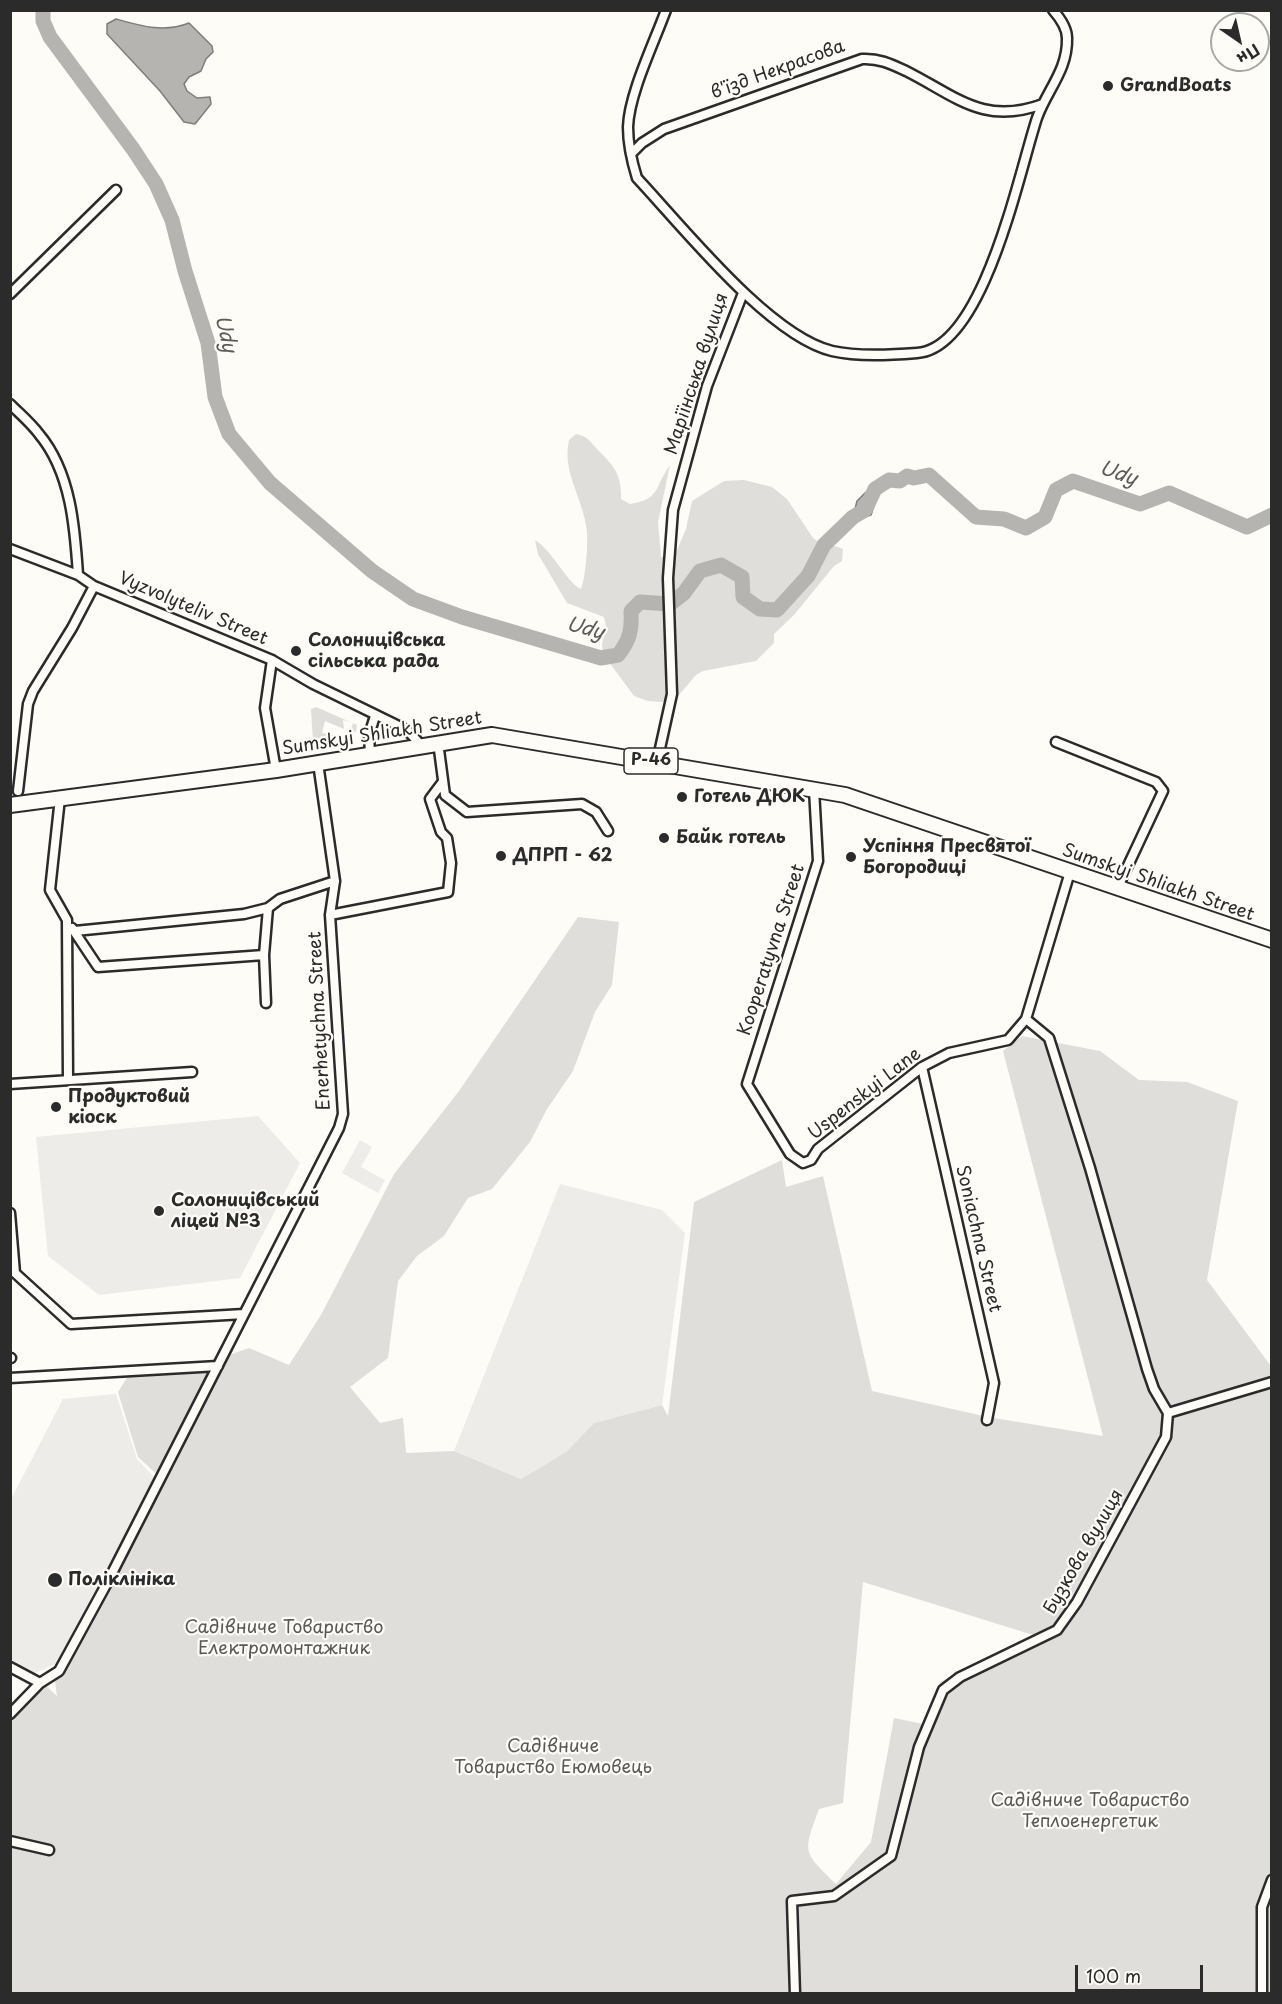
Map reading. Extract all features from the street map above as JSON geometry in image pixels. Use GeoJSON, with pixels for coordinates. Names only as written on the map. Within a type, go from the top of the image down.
{"type":"FeatureCollection","features":[{"type":"Feature","properties":{"kind":"main road","name":"Sumskyi Shliakh Street"},"geometry":{"type":"LineString","coordinates":[[10,805],[276,770],[492,735],[845,795],[1116,889],[1272,940]]}},
{"type":"Feature","properties":{"kind":"street","name":"Маріїнська вулиця"},"geometry":{"type":"LineString","coordinates":[[657,762],[672,704],[668,578],[673,510],[707,386],[743,293],[637,178],[631,154],[628,126],[633,103],[666,10]]}},
{"type":"Feature","properties":{"kind":"street"},"geometry":{"type":"LineString","coordinates":[[743,293],[799,336],[830,351],[846,354],[916,354],[939,347],[952,337],[966,320],[1005,229],[1026,152],[1043,104],[1062,70],[1066,54],[1065,28],[1053,10]]}},
{"type":"Feature","properties":{"kind":"street","name":"в'їзд Некрасова"},"geometry":{"type":"LineString","coordinates":[[631,154],[642,143],[664,129],[862,59],[891,64],[963,104],[979,110],[1011,112],[1043,104]]}},
{"type":"Feature","properties":{"kind":"street"},"geometry":{"type":"LineString","coordinates":[[10,294],[116,190]]}},
{"type":"Feature","properties":{"kind":"street"},"geometry":{"type":"LineString","coordinates":[[10,404],[41,435],[57,464],[75,528],[78,575]]}},
{"type":"Feature","properties":{"kind":"street","name":"Vyzvolyteliv Street"},"geometry":{"type":"LineString","coordinates":[[10,549],[78,575],[94,586],[272,660],[375,716],[407,730],[421,745]]}},
{"type":"Feature","properties":{"kind":"street"},"geometry":{"type":"LineString","coordinates":[[18,792],[28,704],[33,691],[72,628],[94,586]]}},
{"type":"Feature","properties":{"kind":"street"},"geometry":{"type":"LineString","coordinates":[[272,660],[265,708],[276,770]]}},
{"type":"Feature","properties":{"kind":"street"},"geometry":{"type":"LineString","coordinates":[[370,754],[369,735],[375,716]]}},
{"type":"Feature","properties":{"kind":"street"},"geometry":{"type":"LineString","coordinates":[[438,742],[445,795],[467,812],[582,804],[596,812],[608,831]]}},
{"type":"Feature","properties":{"kind":"street"},"geometry":{"type":"LineString","coordinates":[[1056,742],[1156,782],[1163,791],[1116,889]]}},
{"type":"Feature","properties":{"kind":"street","name":"Enerhetychna Street"},"geometry":{"type":"LineString","coordinates":[[10,1714],[40,1683],[59,1671],[218,1366],[344,1114],[330,915],[335,880],[318,763]]}},
{"type":"Feature","properties":{"kind":"street"},"geometry":{"type":"LineString","coordinates":[[330,915],[448,892],[451,863],[447,838],[441,832],[430,799],[442,783]]}},
{"type":"Feature","properties":{"kind":"street","name":"Kooperatyvna Street"},"geometry":{"type":"LineString","coordinates":[[790,1154],[747,1084],[818,861],[814,789]]}},
{"type":"Feature","properties":{"kind":"street"},"geometry":{"type":"LineString","coordinates":[[60,798],[50,890],[98,967],[264,955]]}},
{"type":"Feature","properties":{"kind":"street"},"geometry":{"type":"LineString","coordinates":[[1070,872],[1026,1019],[1049,1038],[1090,1168],[1154,1389],[1168,1413],[1272,1382]]}},
{"type":"Feature","properties":{"kind":"street"},"geometry":{"type":"LineString","coordinates":[[75,931],[244,914],[268,908],[280,899],[335,880]]}},
{"type":"Feature","properties":{"kind":"street"},"geometry":{"type":"LineString","coordinates":[[266,1003],[264,955],[268,908]]}},
{"type":"Feature","properties":{"kind":"street"},"geometry":{"type":"LineString","coordinates":[[67,920],[68,1079]]}},
{"type":"Feature","properties":{"kind":"street","name":"Uspenskyi Lane"},"geometry":{"type":"LineString","coordinates":[[790,1154],[802,1163],[811,1160],[818,1149],[922,1067],[949,1053],[1008,1040],[1026,1019]]}},
{"type":"Feature","properties":{"kind":"street","name":"Soniachna Street"},"geometry":{"type":"LineString","coordinates":[[922,1067],[994,1383],[987,1420]]}},
{"type":"Feature","properties":{"kind":"street"},"geometry":{"type":"LineString","coordinates":[[10,1084],[192,1072]]}},
{"type":"Feature","properties":{"kind":"street"},"geometry":{"type":"LineString","coordinates":[[10,1213],[15,1273],[72,1324],[244,1314]]}},
{"type":"Feature","properties":{"kind":"street"},"geometry":{"type":"LineString","coordinates":[[10,1378],[218,1366]]}},
{"type":"Feature","properties":{"kind":"street","name":"Бузкова вулиця"},"geometry":{"type":"LineString","coordinates":[[795,1994],[792,1901],[834,1896],[891,1856],[918,1747],[943,1690],[960,1677],[1057,1630],[1077,1602],[1156,1459],[1166,1437],[1168,1413]]}},
{"type":"Feature","properties":{"kind":"street"},"geometry":{"type":"LineString","coordinates":[[10,1667],[40,1683]]}},
{"type":"Feature","properties":{"kind":"street"},"geometry":{"type":"LineString","coordinates":[[10,1840],[49,1850]]}},
{"type":"Feature","properties":{"kind":"street"},"geometry":{"type":"LineString","coordinates":[[1262,1994],[1262,1907],[1272,1880]]}},
{"type":"Feature","properties":{"kind":"shaded area"},"geometry":{"type":"Polygon","coordinates":[[[116,19],[162,28],[189,23],[212,46],[213,52],[206,59],[201,71],[189,77],[184,84],[187,91],[197,98],[210,97],[211,104],[195,124],[184,122],[160,91],[107,34],[107,24],[116,19]]]}},
{"type":"Feature","properties":{"kind":"shaded area"},"geometry":{"type":"Polygon","coordinates":[[[866,492],[877,497],[871,515],[856,520],[853,517],[857,501],[866,492]]]}},
{"type":"Feature","properties":{"kind":"shaded area","name":"Солоницівський ліцей №3"},"geometry":{"type":"Polygon","coordinates":[[[258,1116],[300,1163],[240,1278],[99,1295],[48,1256],[36,1137],[258,1116]]]}},
{"type":"Feature","properties":{"kind":"shaded area"},"geometry":{"type":"Polygon","coordinates":[[[360,1140],[372,1147],[361,1167],[385,1180],[378,1193],[342,1173],[360,1140]]]}},
{"type":"Feature","properties":{"kind":"shaded area"},"geometry":{"type":"Polygon","coordinates":[[[560,1184],[662,1210],[685,1233],[662,1405],[594,1423],[566,1452],[521,1479],[454,1451],[560,1184]]]}},
{"type":"Feature","properties":{"kind":"shaded area","name":"Поліклініка"},"geometry":{"type":"Polygon","coordinates":[[[116,1394],[137,1459],[155,1478],[57,1663],[33,1674],[11,1662],[11,1499],[63,1399],[116,1394]]]}},
{"type":"Feature","properties":{"kind":"green space"},"geometry":{"type":"Polygon","coordinates":[[[576,434],[588,440],[613,466],[620,483],[621,499],[630,504],[640,502],[652,495],[670,465],[658,522],[661,557],[675,555],[686,529],[692,501],[724,481],[744,480],[772,487],[787,499],[813,538],[843,549],[842,561],[834,566],[794,615],[774,634],[774,643],[756,661],[703,671],[696,675],[678,696],[662,702],[648,701],[634,696],[603,654],[602,645],[606,626],[604,617],[567,603],[538,554],[535,540],[542,545],[570,580],[581,589],[586,566],[587,531],[568,462],[569,440],[576,434]]]}},
{"type":"Feature","properties":{"kind":"green space"},"geometry":{"type":"Polygon","coordinates":[[[316,707],[351,722],[343,720],[344,729],[325,721],[322,733],[342,736],[341,739],[337,738],[336,742],[347,745],[350,737],[354,738],[348,748],[313,741],[311,709],[316,707]]]}},
{"type":"Feature","properties":{"kind":"green space"},"geometry":{"type":"Polygon","coordinates":[[[353,723],[357,725],[356,732],[351,730],[353,723]]]}},
{"type":"Feature","properties":{"kind":"green space"},"geometry":{"type":"Polygon","coordinates":[[[578,917],[619,922],[612,985],[595,1012],[573,1071],[547,1109],[530,1142],[492,1189],[468,1198],[444,1236],[417,1256],[398,1281],[388,1358],[350,1387],[380,1423],[403,1418],[406,1453],[454,1451],[521,1479],[566,1452],[594,1423],[662,1405],[668,1416],[694,1202],[782,1160],[786,1187],[823,1176],[872,1391],[988,1417],[1103,1436],[1003,1051],[1022,1036],[1100,1051],[1139,1080],[1187,1082],[1238,1101],[1207,1280],[1271,1366],[1271,1993],[11,1993],[10,1714],[44,1684],[57,1696],[55,1682],[164,1481],[138,1457],[118,1392],[128,1376],[192,1368],[249,1348],[289,1365],[321,1315],[394,1174],[459,1091],[578,917]],[[863,1582],[843,1803],[819,1809],[808,1843],[811,1857],[836,1884],[871,1842],[894,1718],[928,1725],[940,1682],[1033,1635],[863,1582]]]}},
{"type":"Feature","properties":{"kind":"waterway","name":"Udy"},"geometry":{"type":"LineString","coordinates":[[43,10],[43,21],[50,37],[133,149],[156,184],[172,220],[185,271],[208,343],[215,397],[229,434],[270,483],[372,571],[413,599],[462,617],[601,658],[618,655],[622,650],[629,635],[631,611],[640,602],[670,604],[684,593],[700,571],[721,565],[742,577],[743,597],[760,609],[777,610],[808,576],[824,545],[853,517],[865,510],[875,489],[889,480],[900,481],[907,476],[914,478],[929,475],[976,517],[1004,519],[1026,528],[1045,517],[1056,490],[1073,481],[1140,504],[1169,493],[1247,527],[1272,515]]}},
{"type":"Feature","properties":{"kind":"place","name":"GrandBoats"},"geometry":{"type":"Point","coordinates":[1108,86]}},
{"type":"Feature","properties":{"kind":"place","name":"Солоницівська сільська рада"},"geometry":{"type":"Point","coordinates":[296,651]}},
{"type":"Feature","properties":{"kind":"place","name":"Готель ДЮК"},"geometry":{"type":"Point","coordinates":[682,797]}},
{"type":"Feature","properties":{"kind":"place","name":"Байк готель"},"geometry":{"type":"Point","coordinates":[664,838]}},
{"type":"Feature","properties":{"kind":"place","name":"ДПРП - 62"},"geometry":{"type":"Point","coordinates":[501,856]}},
{"type":"Feature","properties":{"kind":"place","name":"Успіння Пресвятої Богородиці"},"geometry":{"type":"Point","coordinates":[851,857]}},
{"type":"Feature","properties":{"kind":"place","name":"Продуктовий кіоск"},"geometry":{"type":"Point","coordinates":[56,1107]}},
{"type":"Feature","properties":{"kind":"place","name":"Солоницівський ліцей №3"},"geometry":{"type":"Point","coordinates":[159,1211]}},
{"type":"Feature","properties":{"kind":"place","name":"Поліклініка"},"geometry":{"type":"Point","coordinates":[55,1580]}},
{"type":"Feature","properties":{"kind":"park label","name":"Садівниче Товариство Електромонтажник"},"geometry":{"type":"Point","coordinates":[284,1638]}},
{"type":"Feature","properties":{"kind":"park label","name":"Садівниче Товариство Еюмовець"},"geometry":{"type":"Point","coordinates":[553,1757]}},
{"type":"Feature","properties":{"kind":"park label","name":"Садівниче Товариство Теплоенергетик"},"geometry":{"type":"Point","coordinates":[1090,1811]}}]}
